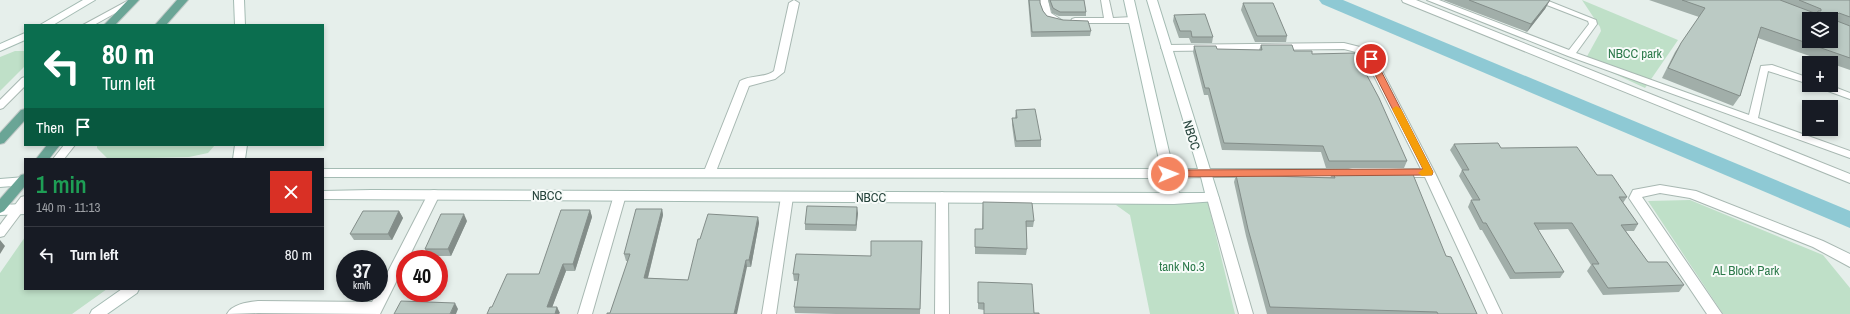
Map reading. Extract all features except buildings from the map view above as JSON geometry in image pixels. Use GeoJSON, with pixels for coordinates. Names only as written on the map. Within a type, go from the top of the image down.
{"type":"FeatureCollection","features":[{"type":"Feature","properties":{"kind":"main road"},"geometry":{"type":"LineString","coordinates":[[110,24],[134,0]]}},
{"type":"Feature","properties":{"kind":"main road"},"geometry":{"type":"LineString","coordinates":[[161,24],[181,3]]}},
{"type":"Feature","properties":{"kind":"main road"},"geometry":{"type":"LineString","coordinates":[[0,140],[24,114]]}},
{"type":"Feature","properties":{"kind":"main road"},"geometry":{"type":"LineString","coordinates":[[43,158],[53,146]]}},
{"type":"Feature","properties":{"kind":"main road"},"geometry":{"type":"LineString","coordinates":[[0,209],[24,180]]}},
{"type":"Feature","properties":{"kind":"street"},"geometry":{"type":"LineString","coordinates":[[47,24],[90,0]]}},
{"type":"Feature","properties":{"kind":"street"},"geometry":{"type":"LineString","coordinates":[[239,0],[240,24]]}},
{"type":"Feature","properties":{"kind":"street"},"geometry":{"type":"LineString","coordinates":[[1129,0],[1174,199]]}},
{"type":"Feature","properties":{"kind":"street","name":"NBCC"},"geometry":{"type":"LineString","coordinates":[[324,195],[434,194],[1174,199],[1213,198],[1204,173],[1152,0]]}},
{"type":"Feature","properties":{"kind":"street"},"geometry":{"type":"LineString","coordinates":[[1407,0],[1850,179]]}},
{"type":"Feature","properties":{"kind":"street"},"geometry":{"type":"LineString","coordinates":[[708,174],[744,84],[748,81],[774,77],[779,72],[794,3]]}},
{"type":"Feature","properties":{"kind":"street"},"geometry":{"type":"LineString","coordinates":[[0,48],[24,36]]}},
{"type":"Feature","properties":{"kind":"street"},"geometry":{"type":"LineString","coordinates":[[1166,48],[1344,46],[1364,51],[1371,59],[1429,172],[1494,314]]}},
{"type":"Feature","properties":{"kind":"street"},"geometry":{"type":"LineString","coordinates":[[239,158],[241,146]]}},
{"type":"Feature","properties":{"kind":"street"},"geometry":{"type":"LineString","coordinates":[[1382,173],[1429,172]]}},
{"type":"Feature","properties":{"kind":"street"},"geometry":{"type":"LineString","coordinates":[[324,173],[1359,173]]}},
{"type":"Feature","properties":{"kind":"street"},"geometry":{"type":"LineString","coordinates":[[0,183],[24,180]]}},
{"type":"Feature","properties":{"kind":"street"},"geometry":{"type":"LineString","coordinates":[[1715,314],[1635,198],[1638,193],[1660,189],[1692,194],[1818,244],[1843,256],[1850,262]]}},
{"type":"Feature","properties":{"kind":"street"},"geometry":{"type":"LineString","coordinates":[[234,314],[246,308],[258,307],[375,311],[434,194]]}},
{"type":"Feature","properties":{"kind":"street"},"geometry":{"type":"LineString","coordinates":[[585,314],[620,195]]}},
{"type":"Feature","properties":{"kind":"street"},"geometry":{"type":"LineString","coordinates":[[769,314],[787,196]]}},
{"type":"Feature","properties":{"kind":"street"},"geometry":{"type":"LineString","coordinates":[[942,197],[942,314]]}},
{"type":"Feature","properties":{"kind":"street"},"geometry":{"type":"LineString","coordinates":[[1213,198],[1246,314]]}},
{"type":"Feature","properties":{"kind":"street"},"geometry":{"type":"LineString","coordinates":[[0,209],[23,206]]}},
{"type":"Feature","properties":{"kind":"street"},"geometry":{"type":"LineString","coordinates":[[97,314],[131,290]]}},
{"type":"Feature","properties":{"kind":"lane"},"geometry":{"type":"LineString","coordinates":[[89,24],[134,0]]}},
{"type":"Feature","properties":{"kind":"lane"},"geometry":{"type":"LineString","coordinates":[[1044,0],[1045,14],[1050,19],[1058,21],[1133,20]]}},
{"type":"Feature","properties":{"kind":"lane"},"geometry":{"type":"LineString","coordinates":[[1105,0],[1109,20]]}},
{"type":"Feature","properties":{"kind":"lane"},"geometry":{"type":"LineString","coordinates":[[1431,0],[1571,54],[1850,155]]}},
{"type":"Feature","properties":{"kind":"lane"},"geometry":{"type":"LineString","coordinates":[[1538,0],[1592,20],[1593,24],[1571,54]]}},
{"type":"Feature","properties":{"kind":"lane"},"geometry":{"type":"LineString","coordinates":[[166,24],[181,3]]}},
{"type":"Feature","properties":{"kind":"lane"},"geometry":{"type":"LineString","coordinates":[[1753,120],[1764,68],[1772,68],[1802,79]]}},
{"type":"Feature","properties":{"kind":"lane"},"geometry":{"type":"LineString","coordinates":[[0,106],[24,81]]}},
{"type":"Feature","properties":{"kind":"lane"},"geometry":{"type":"LineString","coordinates":[[1838,92],[1850,96]]}},
{"type":"Feature","properties":{"kind":"lane"},"geometry":{"type":"LineString","coordinates":[[59,158],[69,146]]}},
{"type":"Feature","properties":{"kind":"lane"},"geometry":{"type":"LineString","coordinates":[[0,233],[23,206]]}},
{"type":"Feature","properties":{"kind":"green space","name":"NBCC park"},"geometry":{"type":"Polygon","coordinates":[[[1582,0],[1678,40],[1645,88],[1585,60],[1601,31],[1600,27],[1582,0]]]}},
{"type":"Feature","properties":{"kind":"green space"},"geometry":{"type":"Polygon","coordinates":[[[15,51],[24,51],[24,67],[0,91],[0,57],[15,51]]]}},
{"type":"Feature","properties":{"kind":"green space"},"geometry":{"type":"Polygon","coordinates":[[[97,146],[214,146],[208,153],[189,157],[148,158],[107,158],[97,148],[97,146]]]}},
{"type":"Feature","properties":{"kind":"green space","name":"tank No.3"},"geometry":{"type":"Polygon","coordinates":[[[1207,199],[1235,314],[1150,314],[1130,215],[1116,205],[1207,199]]]}},
{"type":"Feature","properties":{"kind":"green space","name":"AL Block Park"},"geometry":{"type":"Polygon","coordinates":[[[1690,200],[1823,255],[1850,288],[1850,314],[1723,314],[1648,201],[1690,200]]]}},
{"type":"Feature","properties":{"kind":"green space"},"geometry":{"type":"Polygon","coordinates":[[[24,238],[24,290],[106,290],[72,314],[0,314],[0,273],[24,238]]]}},
{"type":"Feature","properties":{"kind":"waterway"},"geometry":{"type":"LineString","coordinates":[[1328,0],[1850,220]]}},
{"type":"Feature","properties":{"kind":"slow traffic"},"geometry":{"type":"LineString","coordinates":[[1396,109],[1429,172],[1422,173]]}},
{"type":"Feature","properties":{"kind":"route"},"geometry":{"type":"LineString","coordinates":[[1168,174],[1429,172],[1371,59]]}}]}
